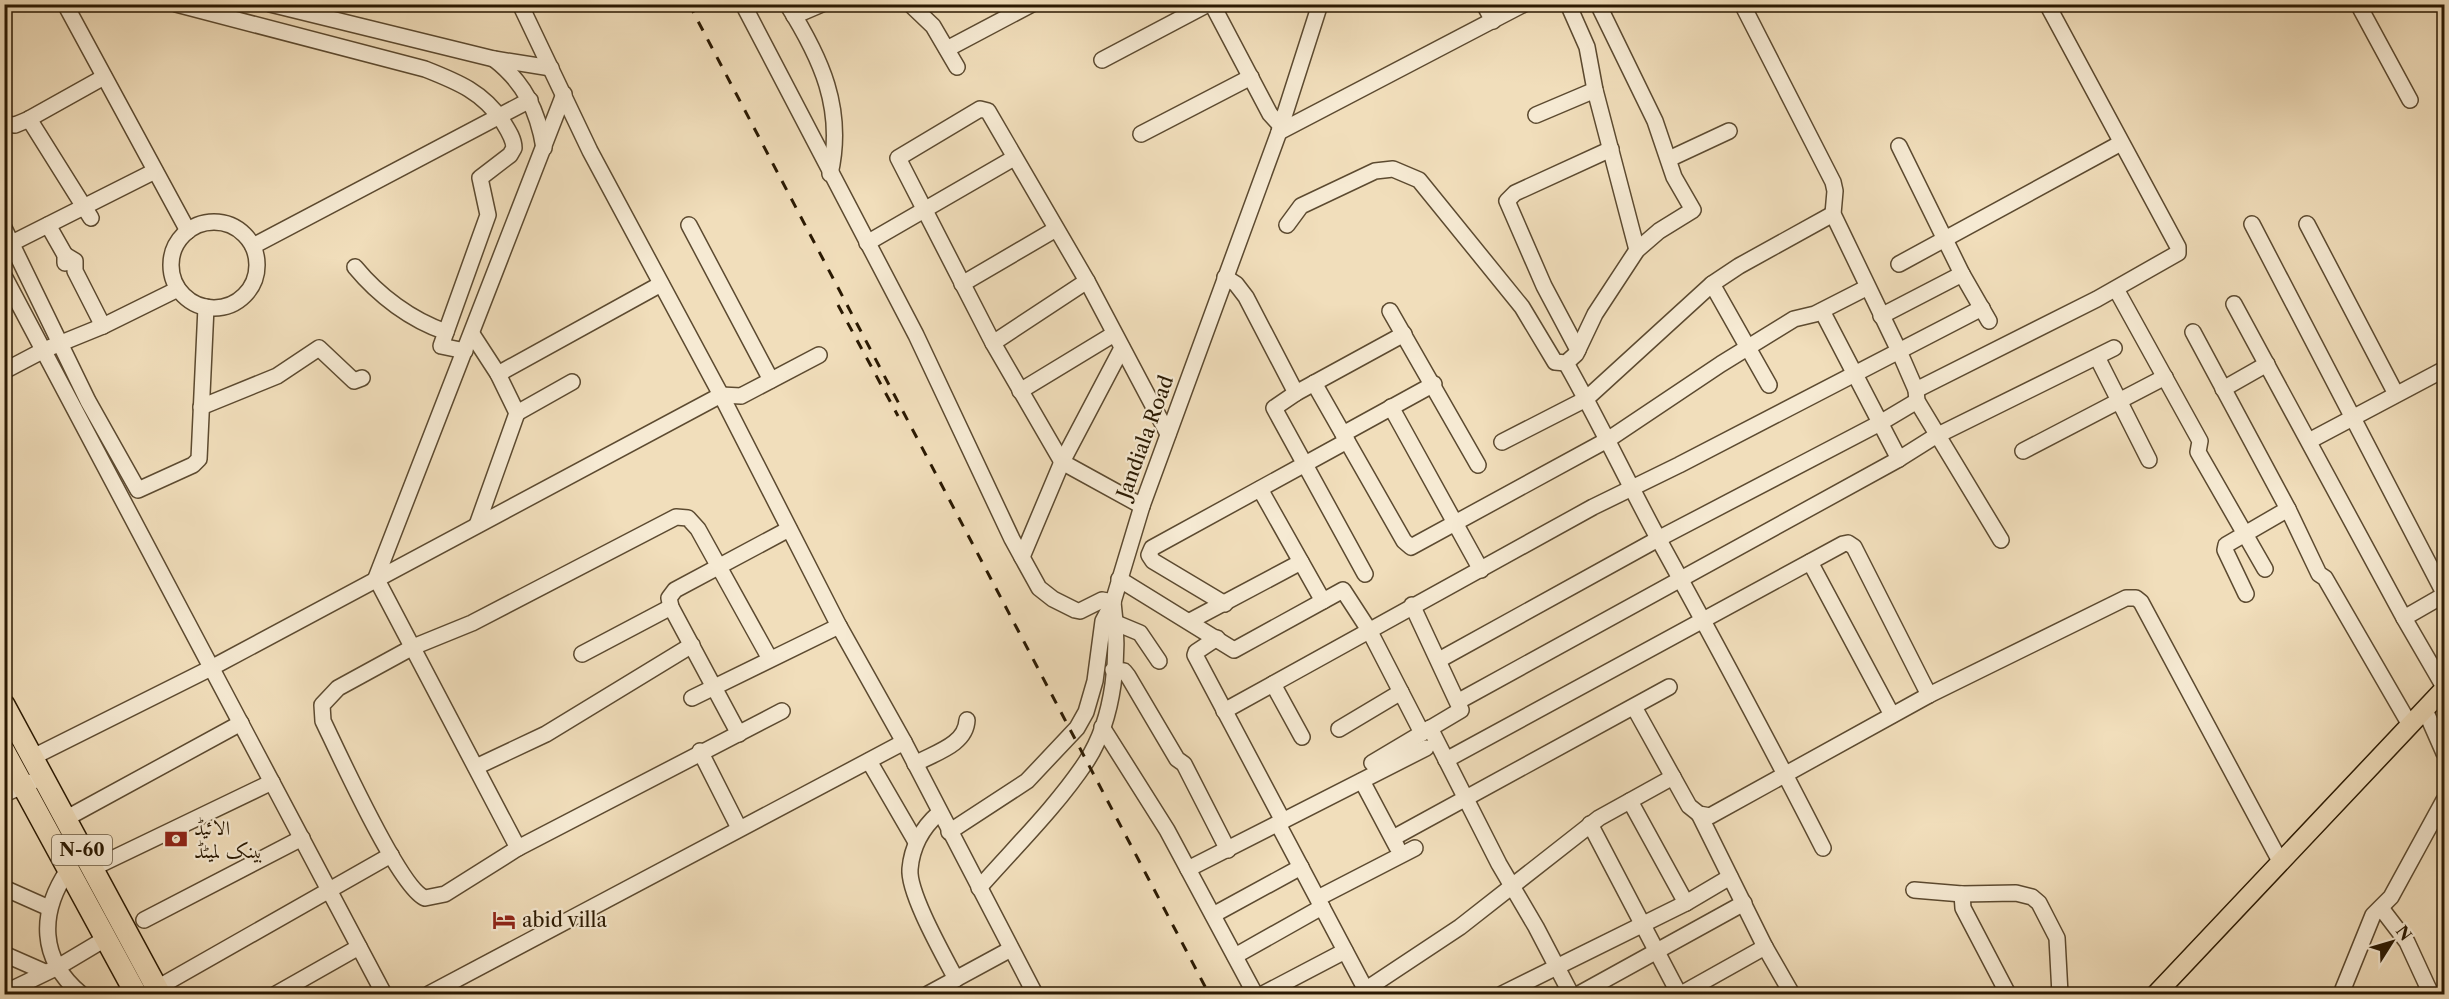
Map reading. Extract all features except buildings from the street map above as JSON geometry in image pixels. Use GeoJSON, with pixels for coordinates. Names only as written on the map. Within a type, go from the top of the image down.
{"type":"FeatureCollection","features":[{"type":"Feature","properties":{"kind":"highway","name":"N-60"},"geometry":{"type":"LineString","coordinates":[[4,705],[158,991]]}},
{"type":"Feature","properties":{"kind":"highway","name":"N-60"},"geometry":{"type":"LineString","coordinates":[[4,751],[14,790],[68,870],[136,994]]}},
{"type":"Feature","properties":{"kind":"main road"},"geometry":{"type":"LineString","coordinates":[[2156,994],[2445,688]]}},
{"type":"Feature","properties":{"kind":"street"},"geometry":{"type":"LineString","coordinates":[[65,4],[188,231]]}},
{"type":"Feature","properties":{"kind":"street"},"geometry":{"type":"LineString","coordinates":[[176,4],[425,69],[479,94],[499,116],[513,140],[514,148],[510,155],[480,178],[488,214],[441,346],[465,351]]}},
{"type":"Feature","properties":{"kind":"street"},"geometry":{"type":"LineString","coordinates":[[270,4],[314,10],[494,59],[550,68]]}},
{"type":"Feature","properties":{"kind":"street"},"geometry":{"type":"LineString","coordinates":[[520,4],[590,151],[721,395],[839,626],[904,742],[1035,994]]}},
{"type":"Feature","properties":{"kind":"street"},"geometry":{"type":"LineString","coordinates":[[743,4],[916,335],[1039,588],[1053,599],[1080,611],[1102,600],[1113,602],[1116,623],[1110,700],[1102,727],[1087,761],[979,888]]}},
{"type":"Feature","properties":{"kind":"street"},"geometry":{"type":"LineString","coordinates":[[822,4],[791,10],[812,44],[832,107],[835,154],[830,174]]}},
{"type":"Feature","properties":{"kind":"street"},"geometry":{"type":"LineString","coordinates":[[910,4],[933,26],[957,67]]}},
{"type":"Feature","properties":{"kind":"street"},"geometry":{"type":"LineString","coordinates":[[947,49],[1032,4]]}},
{"type":"Feature","properties":{"kind":"street"},"geometry":{"type":"LineString","coordinates":[[1102,60],[1210,4],[1280,129],[1524,4]]}},
{"type":"Feature","properties":{"kind":"street","name":"Jandiala Road"},"geometry":{"type":"LineString","coordinates":[[949,832],[1027,781],[1077,728],[1086,712],[1095,681],[1102,621],[1113,602],[1142,506],[1280,129],[1320,4]]}},
{"type":"Feature","properties":{"kind":"street"},"geometry":{"type":"LineString","coordinates":[[1485,4],[1493,21]]}},
{"type":"Feature","properties":{"kind":"street"},"geometry":{"type":"LineString","coordinates":[[1568,4],[1587,47],[1595,90],[1637,250]]}},
{"type":"Feature","properties":{"kind":"street"},"geometry":{"type":"LineString","coordinates":[[1566,363],[1578,350],[1596,314],[1637,250],[1659,231],[1693,210],[1674,177],[1651,112],[1598,4]]}},
{"type":"Feature","properties":{"kind":"street"},"geometry":{"type":"LineString","coordinates":[[1742,4],[1833,182],[1835,191],[1833,214],[1866,288],[1899,351],[1917,395],[2001,540]]}},
{"type":"Feature","properties":{"kind":"street"},"geometry":{"type":"LineString","coordinates":[[1439,660],[1658,539],[1880,423],[1917,395],[2116,289],[2178,253],[2178,247],[2047,4]]}},
{"type":"Feature","properties":{"kind":"street"},"geometry":{"type":"LineString","coordinates":[[2358,4],[2410,100]]}},
{"type":"Feature","properties":{"kind":"street"},"geometry":{"type":"LineString","coordinates":[[494,59],[518,80],[530,100],[539,121],[544,148]]}},
{"type":"Feature","properties":{"kind":"street"},"geometry":{"type":"LineString","coordinates":[[4,124],[15,125],[104,77]]}},
{"type":"Feature","properties":{"kind":"street"},"geometry":{"type":"LineString","coordinates":[[1141,134],[1251,77]]}},
{"type":"Feature","properties":{"kind":"street"},"geometry":{"type":"LineString","coordinates":[[1536,115],[1595,90]]}},
{"type":"Feature","properties":{"kind":"street"},"geometry":{"type":"LineString","coordinates":[[518,848],[376,578],[564,94]]}},
{"type":"Feature","properties":{"kind":"street"},"geometry":{"type":"LineString","coordinates":[[253,246],[530,100]]}},
{"type":"Feature","properties":{"kind":"street"},"geometry":{"type":"LineString","coordinates":[[1142,506],[1062,462],[993,343],[898,158],[984,108],[990,114],[1087,281],[1168,434]]}},
{"type":"Feature","properties":{"kind":"street"},"geometry":{"type":"LineString","coordinates":[[29,118],[88,212]]}},
{"type":"Feature","properties":{"kind":"street"},"geometry":{"type":"LineString","coordinates":[[1669,159],[1729,131]]}},
{"type":"Feature","properties":{"kind":"street"},"geometry":{"type":"LineString","coordinates":[[1899,264],[1944,237],[2032,193],[2121,143]]}},
{"type":"Feature","properties":{"kind":"street"},"geometry":{"type":"LineString","coordinates":[[1224,711],[1412,605],[1481,570],[1593,507],[1899,351],[1985,315],[1962,274],[1899,146]]}},
{"type":"Feature","properties":{"kind":"street"},"geometry":{"type":"LineString","coordinates":[[1578,350],[1544,286],[1507,203],[1515,193],[1611,149]]}},
{"type":"Feature","properties":{"kind":"street"},"geometry":{"type":"LineString","coordinates":[[867,243],[1014,158]]}},
{"type":"Feature","properties":{"kind":"street"},"geometry":{"type":"LineString","coordinates":[[1287,225],[1301,206],[1375,171],[1393,170],[1406,173],[1419,180],[1522,307],[1555,362],[1566,363]]}},
{"type":"Feature","properties":{"kind":"street"},"geometry":{"type":"LineString","coordinates":[[12,243],[48,225],[88,212],[155,171]]}},
{"type":"Feature","properties":{"kind":"street"},"geometry":{"type":"LineString","coordinates":[[1502,442],[1587,399],[1712,284],[1833,214]]}},
{"type":"Feature","properties":{"kind":"street"},"geometry":{"type":"LineString","coordinates":[[222,223],[240,231],[253,246],[257,265],[253,284],[247,293],[231,304],[206,307],[193,302],[178,289],[172,270],[172,260],[178,241],[188,231],[202,224],[222,223]]}},
{"type":"Feature","properties":{"kind":"street"},"geometry":{"type":"LineString","coordinates":[[2252,224],[2443,587],[2404,618]]}},
{"type":"Feature","properties":{"kind":"street"},"geometry":{"type":"LineString","coordinates":[[2307,224],[2396,394]]}},
{"type":"Feature","properties":{"kind":"street"},"geometry":{"type":"LineString","coordinates":[[48,225],[65,255],[75,261],[75,271],[103,327]]}},
{"type":"Feature","properties":{"kind":"street"},"geometry":{"type":"LineString","coordinates":[[689,225],[771,380]]}},
{"type":"Feature","properties":{"kind":"street"},"geometry":{"type":"LineString","coordinates":[[4,228],[88,401],[138,490],[197,463],[200,457],[206,307]]}},
{"type":"Feature","properties":{"kind":"street"},"geometry":{"type":"LineString","coordinates":[[962,284],[1056,229]]}},
{"type":"Feature","properties":{"kind":"street"},"geometry":{"type":"LineString","coordinates":[[355,267],[399,308],[427,326],[446,332]]}},
{"type":"Feature","properties":{"kind":"street"},"geometry":{"type":"LineString","coordinates":[[1881,316],[1962,274]]}},
{"type":"Feature","properties":{"kind":"street"},"geometry":{"type":"LineString","coordinates":[[4,276],[384,994]]}},
{"type":"Feature","properties":{"kind":"street"},"geometry":{"type":"LineString","coordinates":[[1225,277],[1236,284],[1246,297],[1296,393]]}},
{"type":"Feature","properties":{"kind":"street"},"geometry":{"type":"LineString","coordinates":[[993,343],[1087,281]]}},
{"type":"Feature","properties":{"kind":"street"},"geometry":{"type":"LineString","coordinates":[[498,374],[662,284]]}},
{"type":"Feature","properties":{"kind":"street"},"geometry":{"type":"LineString","coordinates":[[1712,284],[1769,384]]}},
{"type":"Feature","properties":{"kind":"street"},"geometry":{"type":"LineString","coordinates":[[1314,383],[1407,545],[1413,546],[1609,440],[1794,319],[1822,311],[1866,288]]}},
{"type":"Feature","properties":{"kind":"street"},"geometry":{"type":"LineString","coordinates":[[4,371],[44,350],[103,327],[178,289]]}},
{"type":"Feature","properties":{"kind":"street"},"geometry":{"type":"LineString","coordinates":[[2116,289],[2200,441],[2198,452],[2246,531],[2265,570]]}},
{"type":"Feature","properties":{"kind":"street"},"geometry":{"type":"LineString","coordinates":[[2234,304],[2404,618],[2445,688]]}},
{"type":"Feature","properties":{"kind":"street"},"geometry":{"type":"LineString","coordinates":[[1390,311],[1434,384],[1478,465]]}},
{"type":"Feature","properties":{"kind":"street"},"geometry":{"type":"LineString","coordinates":[[1822,311],[1899,459]]}},
{"type":"Feature","properties":{"kind":"street"},"geometry":{"type":"LineString","coordinates":[[2193,332],[2288,509],[2319,574],[2325,578],[2410,725]]}},
{"type":"Feature","properties":{"kind":"street"},"geometry":{"type":"LineString","coordinates":[[472,334],[498,374],[517,413]]}},
{"type":"Feature","properties":{"kind":"street"},"geometry":{"type":"LineString","coordinates":[[1365,574],[1274,410],[1296,393],[1404,334]]}},
{"type":"Feature","properties":{"kind":"street"},"geometry":{"type":"LineString","coordinates":[[1022,557],[1062,462],[1118,341]]}},
{"type":"Feature","properties":{"kind":"street"},"geometry":{"type":"LineString","coordinates":[[1020,391],[1118,341]]}},
{"type":"Feature","properties":{"kind":"street"},"geometry":{"type":"LineString","coordinates":[[201,407],[277,376],[319,348],[354,381],[362,378]]}},
{"type":"Feature","properties":{"kind":"street"},"geometry":{"type":"LineString","coordinates":[[1459,701],[1899,459],[1940,434],[2114,348]]}},
{"type":"Feature","properties":{"kind":"street"},"geometry":{"type":"LineString","coordinates":[[33,757],[212,668],[721,395],[741,396],[819,355]]}},
{"type":"Feature","properties":{"kind":"street"},"geometry":{"type":"LineString","coordinates":[[2097,357],[2149,460]]}},
{"type":"Feature","properties":{"kind":"street"},"geometry":{"type":"LineString","coordinates":[[1566,363],[1609,440],[1658,539],[1704,619],[1823,848]]}},
{"type":"Feature","properties":{"kind":"street"},"geometry":{"type":"LineString","coordinates":[[2223,389],[2267,364]]}},
{"type":"Feature","properties":{"kind":"street"},"geometry":{"type":"LineString","coordinates":[[2309,441],[2441,370]]}},
{"type":"Feature","properties":{"kind":"street"},"geometry":{"type":"LineString","coordinates":[[2023,451],[2165,377]]}},
{"type":"Feature","properties":{"kind":"street"},"geometry":{"type":"LineString","coordinates":[[477,525],[517,413],[572,382]]}},
{"type":"Feature","properties":{"kind":"street"},"geometry":{"type":"LineString","coordinates":[[1225,604],[1153,561],[1150,552],[1156,544],[1304,465],[1391,407],[1434,384]]}},
{"type":"Feature","properties":{"kind":"street"},"geometry":{"type":"LineString","coordinates":[[1391,407],[1481,570]]}},
{"type":"Feature","properties":{"kind":"street"},"geometry":{"type":"LineString","coordinates":[[1260,489],[1323,601]]}},
{"type":"Feature","properties":{"kind":"street"},"geometry":{"type":"LineString","coordinates":[[2246,594],[2224,548],[2227,543],[2246,531],[2288,509]]}},
{"type":"Feature","properties":{"kind":"street"},"geometry":{"type":"LineString","coordinates":[[770,659],[693,522],[688,518],[672,518],[472,623],[413,647],[338,688],[326,699],[321,712],[322,721],[391,855],[412,887],[425,898],[445,894],[518,848],[782,711]]}},
{"type":"Feature","properties":{"kind":"street"},"geometry":{"type":"LineString","coordinates":[[739,734],[671,608],[669,598],[675,590],[789,528]]}},
{"type":"Feature","properties":{"kind":"street"},"geometry":{"type":"LineString","coordinates":[[1446,760],[1843,544],[1854,547],[1929,695]]}},
{"type":"Feature","properties":{"kind":"street"},"geometry":{"type":"LineString","coordinates":[[1190,621],[1301,562]]}},
{"type":"Feature","properties":{"kind":"street"},"geometry":{"type":"LineString","coordinates":[[1810,562],[1892,715]]}},
{"type":"Feature","properties":{"kind":"street"},"geometry":{"type":"LineString","coordinates":[[1119,579],[1217,638],[1229,649],[1236,649],[1342,590],[1369,630],[1426,737],[1446,760],[1510,885],[1570,994]]}},
{"type":"Feature","properties":{"kind":"street"},"geometry":{"type":"LineString","coordinates":[[1699,814],[1716,814],[1929,695],[2127,598],[2136,598],[2281,863]]}},
{"type":"Feature","properties":{"kind":"street"},"geometry":{"type":"LineString","coordinates":[[1188,869],[1362,781],[1459,712],[1462,707],[1412,605]]}},
{"type":"Feature","properties":{"kind":"street"},"geometry":{"type":"LineString","coordinates":[[582,654],[671,608]]}},
{"type":"Feature","properties":{"kind":"street"},"geometry":{"type":"LineString","coordinates":[[1116,623],[1140,633],[1159,661]]}},
{"type":"Feature","properties":{"kind":"street"},"geometry":{"type":"LineString","coordinates":[[692,698],[839,626]]}},
{"type":"Feature","properties":{"kind":"street"},"geometry":{"type":"LineString","coordinates":[[1217,638],[1194,654],[1281,822],[1364,993],[1460,927],[1510,885],[1590,824],[1673,777]]}},
{"type":"Feature","properties":{"kind":"street"},"geometry":{"type":"LineString","coordinates":[[476,767],[546,734],[692,645]]}},
{"type":"Feature","properties":{"kind":"street"},"geometry":{"type":"LineString","coordinates":[[1113,670],[1124,671],[1128,676],[1177,759],[1184,764],[1228,850]]}},
{"type":"Feature","properties":{"kind":"street"},"geometry":{"type":"LineString","coordinates":[[1273,684],[1302,737]]}},
{"type":"Feature","properties":{"kind":"street"},"geometry":{"type":"LineString","coordinates":[[1393,838],[1669,687]]}},
{"type":"Feature","properties":{"kind":"street"},"geometry":{"type":"LineString","coordinates":[[1339,729],[1401,692]]}},
{"type":"Feature","properties":{"kind":"street"},"geometry":{"type":"LineString","coordinates":[[1634,706],[1689,806],[1699,814],[1791,994]]}},
{"type":"Feature","properties":{"kind":"street"},"geometry":{"type":"LineString","coordinates":[[2425,710],[2445,753]]}},
{"type":"Feature","properties":{"kind":"street"},"geometry":{"type":"LineString","coordinates":[[915,764],[960,740],[967,730],[967,720]]}},
{"type":"Feature","properties":{"kind":"street"},"geometry":{"type":"LineString","coordinates":[[65,819],[241,723]]}},
{"type":"Feature","properties":{"kind":"street"},"geometry":{"type":"LineString","coordinates":[[1102,727],[1188,869],[1255,994]]}},
{"type":"Feature","properties":{"kind":"street"},"geometry":{"type":"LineString","coordinates":[[1372,763],[1426,737]]}},
{"type":"Feature","properties":{"kind":"street"},"geometry":{"type":"LineString","coordinates":[[429,994],[580,916],[739,828],[904,742]]}},
{"type":"Feature","properties":{"kind":"street"},"geometry":{"type":"LineString","coordinates":[[700,752],[739,828]]}},
{"type":"Feature","properties":{"kind":"street"},"geometry":{"type":"LineString","coordinates":[[869,761],[916,842]]}},
{"type":"Feature","properties":{"kind":"street"},"geometry":{"type":"LineString","coordinates":[[14,790],[43,776]]}},
{"type":"Feature","properties":{"kind":"street"},"geometry":{"type":"LineString","coordinates":[[1235,956],[1408,852],[1393,838],[1362,781]]}},
{"type":"Feature","properties":{"kind":"street"},"geometry":{"type":"LineString","coordinates":[[93,868],[272,782]]}},
{"type":"Feature","properties":{"kind":"street"},"geometry":{"type":"LineString","coordinates":[[2341,994],[2373,915],[2391,897],[2445,800]]}},
{"type":"Feature","properties":{"kind":"street"},"geometry":{"type":"LineString","coordinates":[[1630,801],[1686,903]]}},
{"type":"Feature","properties":{"kind":"street"},"geometry":{"type":"LineString","coordinates":[[939,813],[926,825],[916,842],[909,871],[923,917],[956,979]]}},
{"type":"Feature","properties":{"kind":"street"},"geometry":{"type":"LineString","coordinates":[[1590,824],[1680,994],[1766,947]]}},
{"type":"Feature","properties":{"kind":"street"},"geometry":{"type":"LineString","coordinates":[[144,920],[302,838]]}},
{"type":"Feature","properties":{"kind":"street"},"geometry":{"type":"LineString","coordinates":[[158,991],[391,855]]}},
{"type":"Feature","properties":{"kind":"street"},"geometry":{"type":"LineString","coordinates":[[1213,915],[1301,867]]}},
{"type":"Feature","properties":{"kind":"street"},"geometry":{"type":"LineString","coordinates":[[51,969],[47,936],[49,908],[53,892],[68,870]]}},
{"type":"Feature","properties":{"kind":"street"},"geometry":{"type":"LineString","coordinates":[[1502,994],[1641,923],[1686,903],[1730,877]]}},
{"type":"Feature","properties":{"kind":"street"},"geometry":{"type":"LineString","coordinates":[[4,888],[49,908]]}},
{"type":"Feature","properties":{"kind":"street"},"geometry":{"type":"LineString","coordinates":[[1914,890],[1962,894],[2024,893],[2039,903],[2057,938],[2060,994]]}},
{"type":"Feature","properties":{"kind":"street"},"geometry":{"type":"LineString","coordinates":[[1962,894],[1963,908],[2008,994]]}},
{"type":"Feature","properties":{"kind":"street"},"geometry":{"type":"LineString","coordinates":[[1579,994],[1744,903]]}},
{"type":"Feature","properties":{"kind":"street"},"geometry":{"type":"LineString","coordinates":[[2381,908],[2407,942],[2431,994]]}},
{"type":"Feature","properties":{"kind":"street"},"geometry":{"type":"LineString","coordinates":[[4,993],[105,939]]}},
{"type":"Feature","properties":{"kind":"street"},"geometry":{"type":"LineString","coordinates":[[276,994],[359,947]]}},
{"type":"Feature","properties":{"kind":"street"},"geometry":{"type":"LineString","coordinates":[[928,994],[1011,949]]}},
{"type":"Feature","properties":{"kind":"street"},"geometry":{"type":"LineString","coordinates":[[1263,994],[1345,951]]}},
{"type":"Feature","properties":{"kind":"street"},"geometry":{"type":"LineString","coordinates":[[4,954],[51,969],[81,994]]}},
{"type":"Feature","properties":{"kind":"railway"},"geometry":{"type":"LineString","coordinates":[[689,4],[1209,994]]}},
{"type":"Feature","properties":{"kind":"railway"},"geometry":{"type":"LineString","coordinates":[[838,305],[898,416]]}},
{"type":"Feature","properties":{"kind":"place","name":"الائیڈ بینک لمیٹڈ"},"geometry":{"type":"Point","coordinates":[176,839]}},
{"type":"Feature","properties":{"kind":"place","name":"abid villa"},"geometry":{"type":"Point","coordinates":[504,920]}}]}
